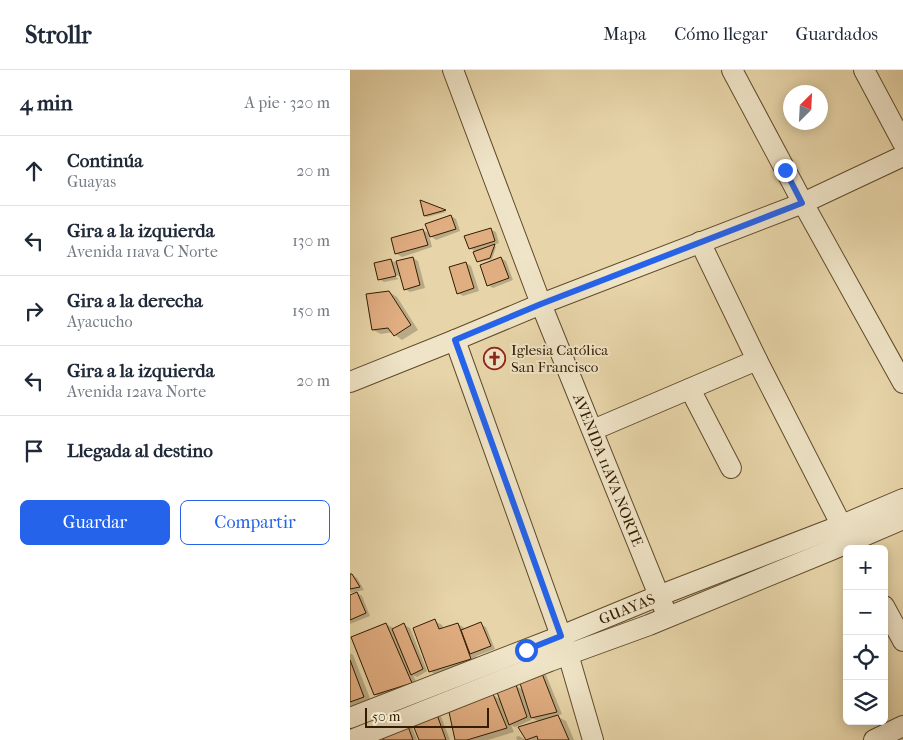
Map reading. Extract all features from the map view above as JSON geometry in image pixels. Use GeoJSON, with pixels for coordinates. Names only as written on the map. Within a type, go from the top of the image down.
{"type":"FeatureCollection","features":[{"type":"Feature","properties":{"kind":"street","name":"AVENIDA 11AVA NORTE"},"geometry":{"type":"LineString","coordinates":[[454,70],[541,304],[668,618]]}},
{"type":"Feature","properties":{"kind":"street"},"geometry":{"type":"LineString","coordinates":[[732,70],[802,203],[903,384]]}},
{"type":"Feature","properties":{"kind":"street"},"geometry":{"type":"LineString","coordinates":[[864,70],[903,143]]}},
{"type":"Feature","properties":{"kind":"street"},"geometry":{"type":"LineString","coordinates":[[350,382],[541,304],[802,203],[903,156]]}},
{"type":"Feature","properties":{"kind":"street"},"geometry":{"type":"LineString","coordinates":[[700,242],[757,360],[849,539]]}},
{"type":"Feature","properties":{"kind":"street"},"geometry":{"type":"LineString","coordinates":[[455,340],[564,645],[593,740]]}},
{"type":"Feature","properties":{"kind":"street"},"geometry":{"type":"LineString","coordinates":[[593,430],[757,360]]}},
{"type":"Feature","properties":{"kind":"street"},"geometry":{"type":"LineString","coordinates":[[690,389],[731,468]]}},
{"type":"Feature","properties":{"kind":"street","name":"GUAYAS"},"geometry":{"type":"LineString","coordinates":[[351,740],[564,645],[658,596],[849,539],[903,499]]}},
{"type":"Feature","properties":{"kind":"street","name":"GUAYAS"},"geometry":{"type":"LineString","coordinates":[[350,718],[564,645],[668,618],[849,539],[903,519]]}},
{"type":"Feature","properties":{"kind":"street"},"geometry":{"type":"LineString","coordinates":[[888,613],[903,641]]}},
{"type":"Feature","properties":{"kind":"street"},"geometry":{"type":"LineString","coordinates":[[874,740],[903,726]]}},
{"type":"Feature","properties":{"kind":"building"},"geometry":{"type":"Polygon","coordinates":[[[420,200],[446,210],[424,216],[420,200]]]}},
{"type":"Feature","properties":{"kind":"building"},"geometry":{"type":"Polygon","coordinates":[[[451,215],[456,229],[430,237],[425,224],[451,215]]]}},
{"type":"Feature","properties":{"kind":"building"},"geometry":{"type":"Polygon","coordinates":[[[491,228],[495,241],[469,249],[464,236],[491,228]]]}},
{"type":"Feature","properties":{"kind":"building"},"geometry":{"type":"Polygon","coordinates":[[[423,229],[428,245],[395,254],[391,238],[423,229]]]}},
{"type":"Feature","properties":{"kind":"building"},"geometry":{"type":"Polygon","coordinates":[[[495,244],[490,258],[477,262],[473,252],[495,244]]]}},
{"type":"Feature","properties":{"kind":"building"},"geometry":{"type":"Polygon","coordinates":[[[413,257],[420,285],[404,290],[396,261],[413,257]]]}},
{"type":"Feature","properties":{"kind":"building"},"geometry":{"type":"Polygon","coordinates":[[[501,257],[509,278],[487,286],[480,265],[501,257]]]}},
{"type":"Feature","properties":{"kind":"building"},"geometry":{"type":"Polygon","coordinates":[[[391,259],[396,276],[378,280],[374,263],[391,259]]]}},
{"type":"Feature","properties":{"kind":"building"},"geometry":{"type":"Polygon","coordinates":[[[466,262],[474,288],[457,294],[449,267],[466,262]]]}},
{"type":"Feature","properties":{"kind":"building"},"geometry":{"type":"Polygon","coordinates":[[[389,291],[411,325],[394,336],[388,328],[372,330],[366,294],[389,291]]]}},
{"type":"Feature","properties":{"kind":"building"},"geometry":{"type":"Polygon","coordinates":[[[350,574],[352,574],[360,587],[350,589],[350,574]]]}},
{"type":"Feature","properties":{"kind":"building"},"geometry":{"type":"Polygon","coordinates":[[[357,592],[366,613],[350,620],[350,595],[357,592]]]}},
{"type":"Feature","properties":{"kind":"building"},"geometry":{"type":"Polygon","coordinates":[[[435,619],[439,629],[458,623],[471,659],[429,672],[413,628],[435,619]]]}},
{"type":"Feature","properties":{"kind":"building"},"geometry":{"type":"Polygon","coordinates":[[[481,622],[491,646],[470,654],[461,630],[481,622]]]}},
{"type":"Feature","properties":{"kind":"building"},"geometry":{"type":"Polygon","coordinates":[[[386,623],[412,683],[374,695],[351,637],[386,623]]]}},
{"type":"Feature","properties":{"kind":"building"},"geometry":{"type":"Polygon","coordinates":[[[404,623],[423,669],[411,675],[392,629],[404,623]]]}},
{"type":"Feature","properties":{"kind":"building"},"geometry":{"type":"Polygon","coordinates":[[[350,660],[364,697],[350,702],[350,660]]]}},
{"type":"Feature","properties":{"kind":"building"},"geometry":{"type":"Polygon","coordinates":[[[541,671],[557,712],[531,718],[519,680],[541,671]]]}},
{"type":"Feature","properties":{"kind":"building"},"geometry":{"type":"Polygon","coordinates":[[[516,685],[527,717],[509,725],[497,692],[516,685]]]}},
{"type":"Feature","properties":{"kind":"building"},"geometry":{"type":"Polygon","coordinates":[[[493,694],[507,728],[467,740],[455,740],[449,712],[493,694]]]}},
{"type":"Feature","properties":{"kind":"building"},"geometry":{"type":"Polygon","coordinates":[[[435,709],[446,740],[419,740],[411,720],[435,709]]]}},
{"type":"Feature","properties":{"kind":"building"},"geometry":{"type":"Polygon","coordinates":[[[558,715],[569,740],[538,740],[537,736],[526,740],[518,727],[558,715]]]}},
{"type":"Feature","properties":{"kind":"building"},"geometry":{"type":"Polygon","coordinates":[[[406,721],[413,740],[383,740],[379,731],[406,721]]]}},
{"type":"Feature","properties":{"kind":"place","name":"Iglesia Católica San Francisco"},"geometry":{"type":"Point","coordinates":[495,359]}},
{"type":"Feature","properties":{"kind":"route"},"geometry":{"type":"LineString","coordinates":[[526,650],[561,636],[455,340],[541,304],[802,203],[785,170]]}}]}
